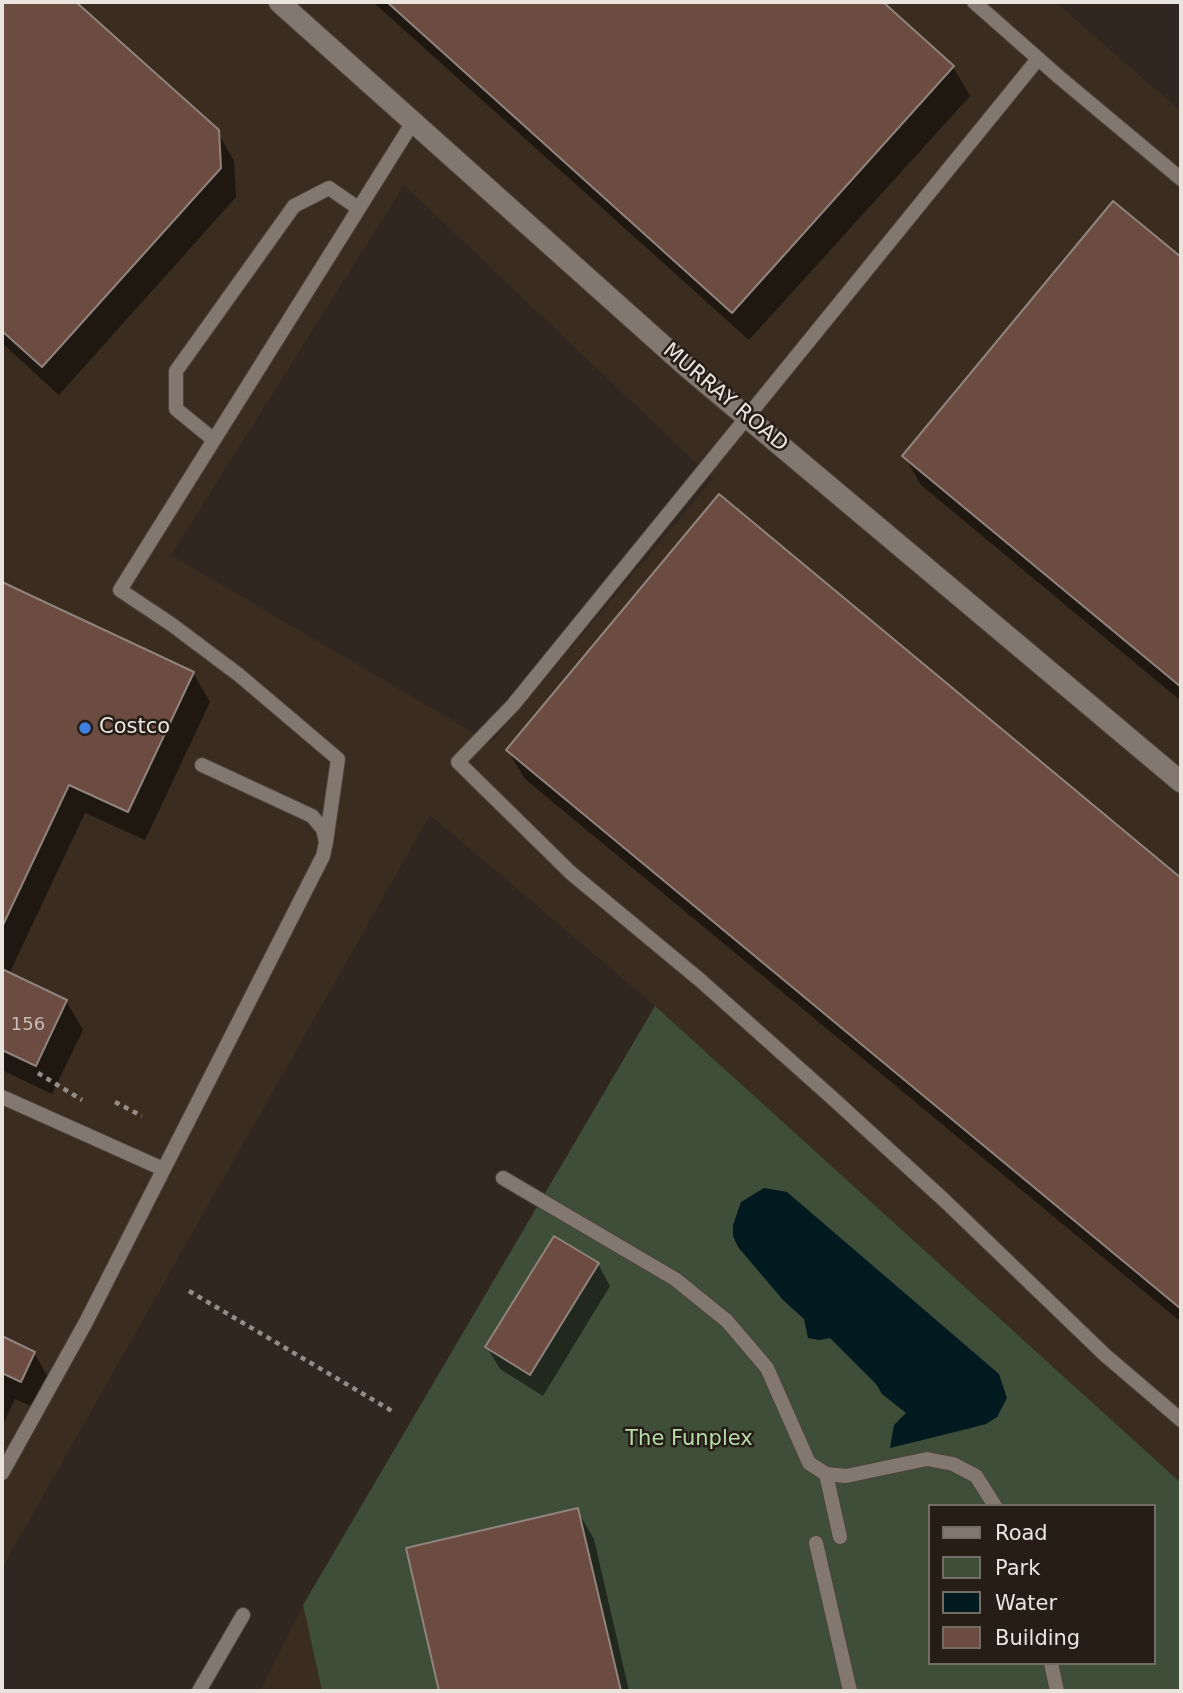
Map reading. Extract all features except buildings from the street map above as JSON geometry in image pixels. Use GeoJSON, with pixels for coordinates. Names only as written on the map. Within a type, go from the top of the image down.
{"type":"FeatureCollection","features":[{"type":"Feature","properties":{"kind":"street","name":"MURRAY ROAD"},"geometry":{"type":"LineString","coordinates":[[279,2],[687,368],[1181,782]]}},
{"type":"Feature","properties":{"kind":"lane"},"geometry":{"type":"LineString","coordinates":[[974,2],[1181,179]]}},
{"type":"Feature","properties":{"kind":"lane"},"geometry":{"type":"LineString","coordinates":[[1038,59],[513,705],[458,762],[571,873],[700,980],[829,1095],[944,1200],[1105,1355],[1181,1420]]}},
{"type":"Feature","properties":{"kind":"lane"},"geometry":{"type":"LineString","coordinates":[[2,1473],[86,1322],[323,856],[338,758],[239,676],[171,624],[120,590],[413,122]]}},
{"type":"Feature","properties":{"kind":"lane"},"geometry":{"type":"LineString","coordinates":[[214,440],[176,409],[176,371],[294,206],[329,188],[358,208]]}},
{"type":"Feature","properties":{"kind":"lane"},"geometry":{"type":"LineString","coordinates":[[202,765],[312,816],[323,829],[326,842]]}},
{"type":"Feature","properties":{"kind":"lane"},"geometry":{"type":"LineString","coordinates":[[2,1097],[163,1169]]}},
{"type":"Feature","properties":{"kind":"lane"},"geometry":{"type":"LineString","coordinates":[[503,1178],[675,1279],[727,1321],[767,1368],[809,1463],[826,1474],[846,1476],[927,1459],[953,1464],[976,1476],[994,1504]]}},
{"type":"Feature","properties":{"kind":"lane"},"geometry":{"type":"LineString","coordinates":[[826,1474],[840,1537]]}},
{"type":"Feature","properties":{"kind":"lane"},"geometry":{"type":"LineString","coordinates":[[816,1543],[850,1691]]}},
{"type":"Feature","properties":{"kind":"lane"},"geometry":{"type":"LineString","coordinates":[[199,1691],[243,1615]]}},
{"type":"Feature","properties":{"kind":"lane"},"geometry":{"type":"LineString","coordinates":[[1051,1665],[1057,1691]]}},
{"type":"Feature","properties":{"kind":"path"},"geometry":{"type":"LineString","coordinates":[[38,1073],[82,1100]]}},
{"type":"Feature","properties":{"kind":"path"},"geometry":{"type":"LineString","coordinates":[[115,1102],[142,1116]]}},
{"type":"Feature","properties":{"kind":"path"},"geometry":{"type":"LineString","coordinates":[[189,1291],[392,1411]]}},
{"type":"Feature","properties":{"kind":"shaded area"},"geometry":{"type":"Polygon","coordinates":[[[2,2],[1055,2],[1181,111],[1181,1483],[655,1006],[430,815],[2,1568],[2,2]],[[404,185],[171,555],[491,743],[713,479],[404,185]]]}},
{"type":"Feature","properties":{"kind":"shaded area"},"geometry":{"type":"Polygon","coordinates":[[[303,1605],[322,1691],[260,1691],[303,1605]]]}},
{"type":"Feature","properties":{"kind":"green space","name":"The Funplex"},"geometry":{"type":"Polygon","coordinates":[[[655,1006],[1181,1483],[1181,1691],[322,1691],[303,1605],[655,1006]]]}},
{"type":"Feature","properties":{"kind":"water"},"geometry":{"type":"Polygon","coordinates":[[[764,1188],[787,1192],[999,1374],[1007,1398],[997,1417],[986,1424],[890,1448],[894,1425],[906,1413],[882,1394],[876,1384],[830,1338],[808,1338],[804,1319],[783,1300],[738,1247],[733,1236],[733,1225],[741,1202],[764,1188]]]}},
{"type":"Feature","properties":{"kind":"place","name":"Costco"},"geometry":{"type":"Point","coordinates":[85,728]}}]}
